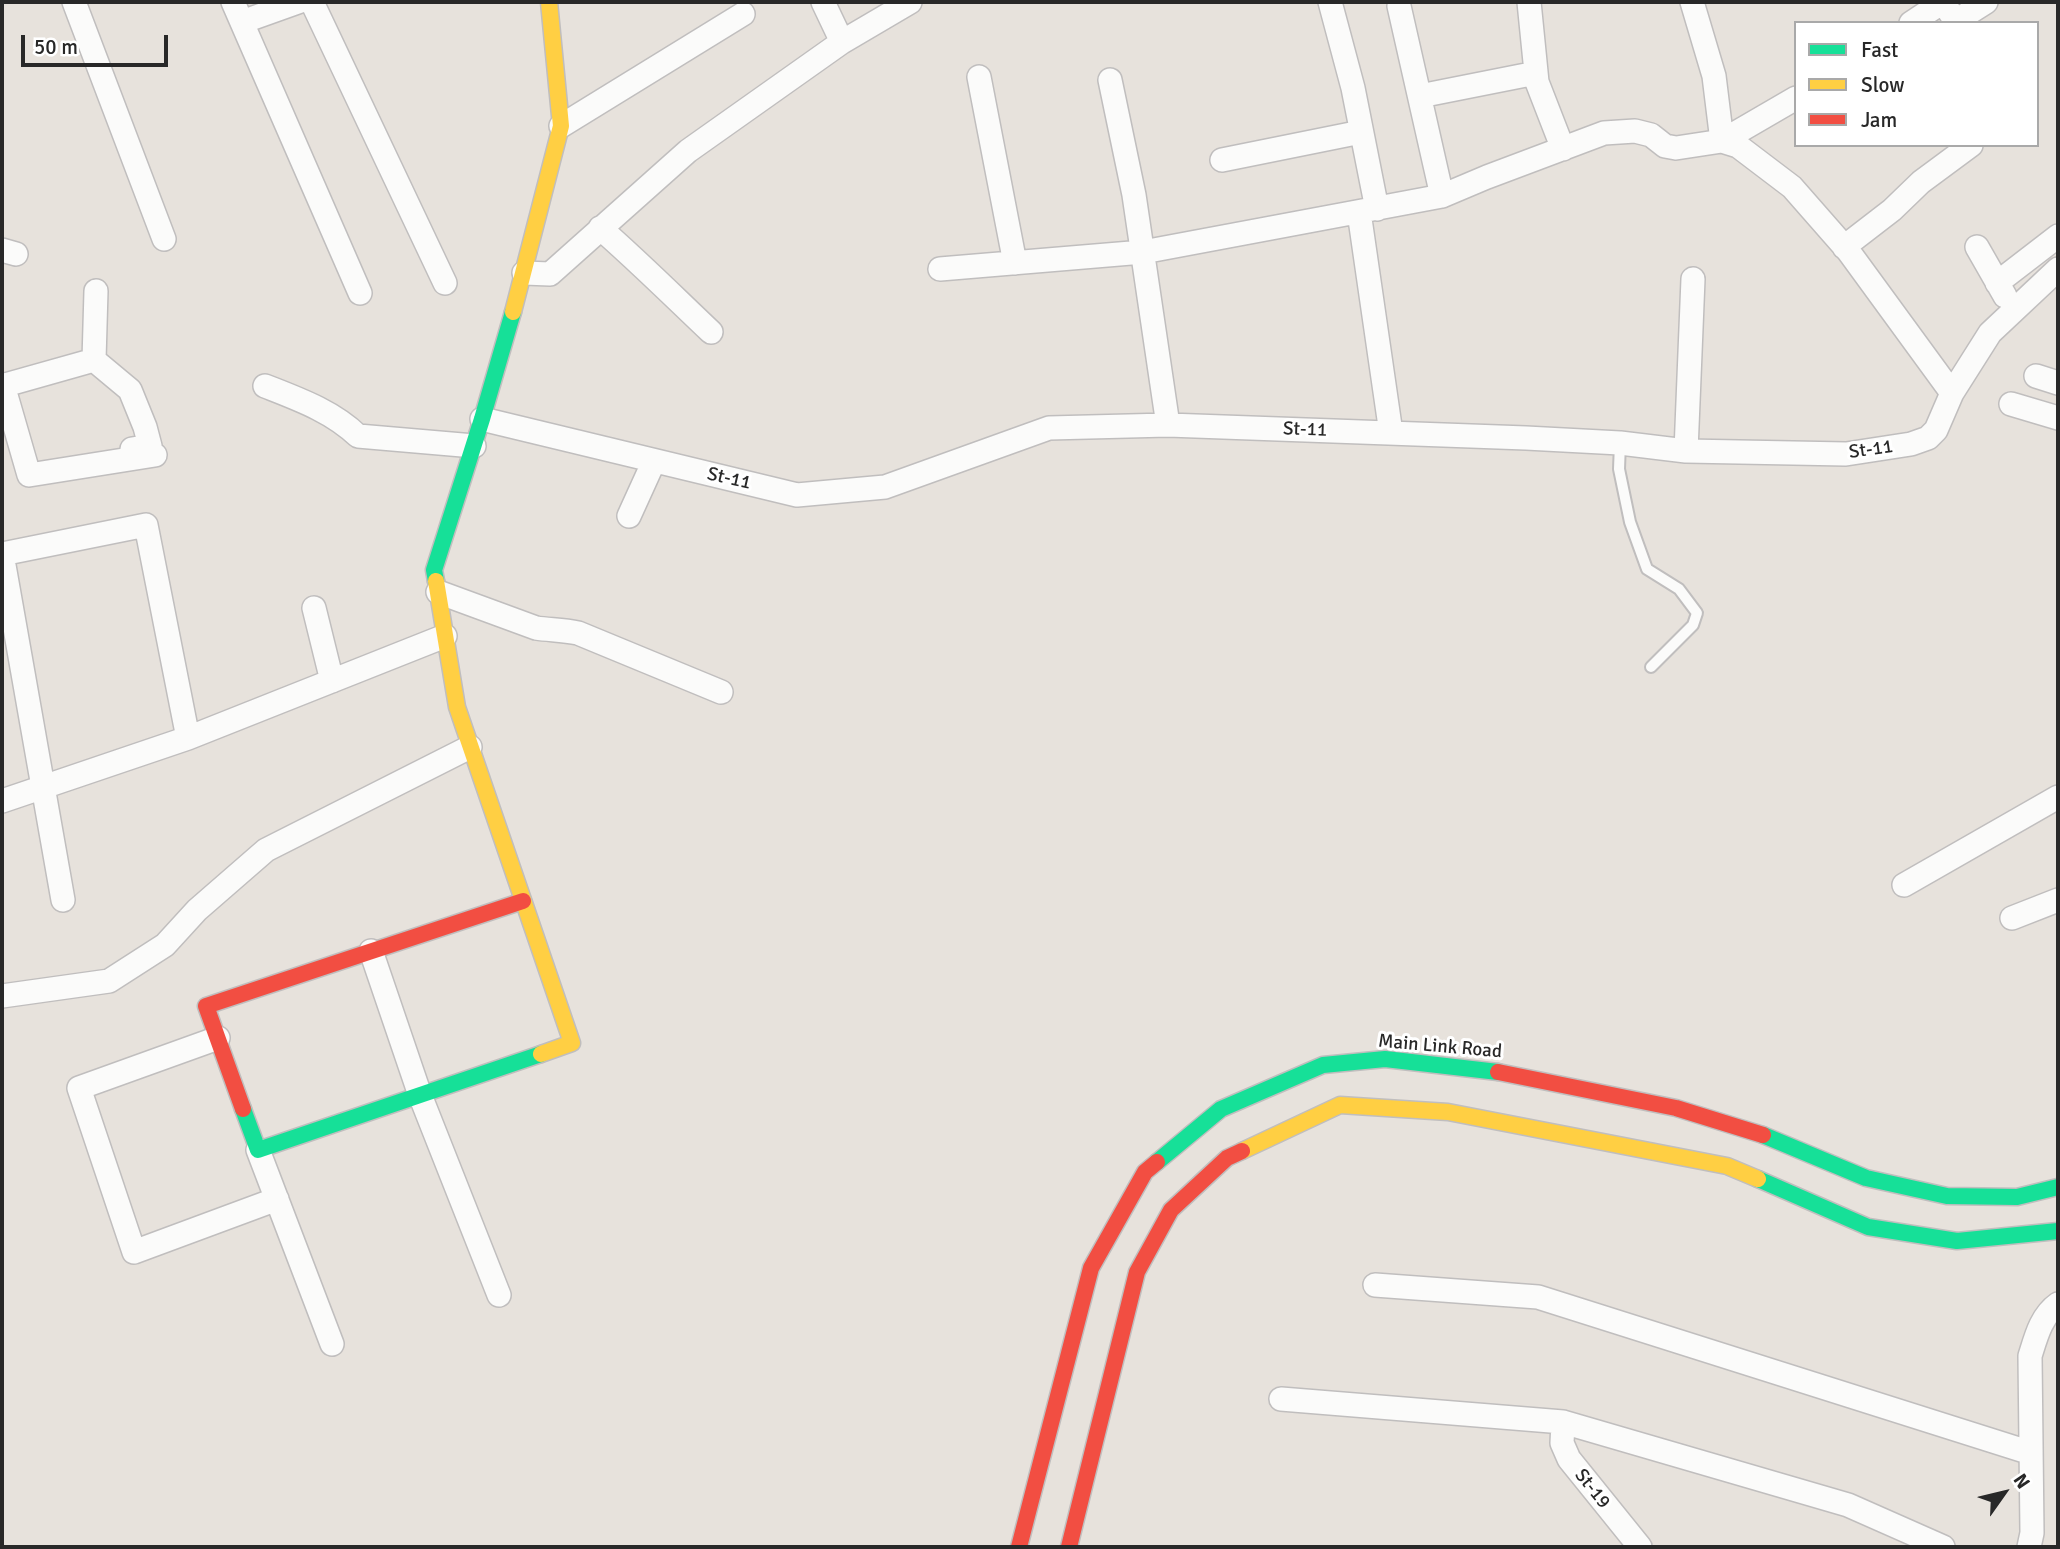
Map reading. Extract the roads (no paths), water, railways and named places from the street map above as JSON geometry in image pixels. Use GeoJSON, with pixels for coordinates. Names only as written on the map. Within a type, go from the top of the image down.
{"type":"FeatureCollection","features":[{"type":"Feature","properties":{"kind":"street"},"geometry":{"type":"LineString","coordinates":[[74,2],[164,239]]}},
{"type":"Feature","properties":{"kind":"street"},"geometry":{"type":"LineString","coordinates":[[298,2],[237,12],[360,293]]}},
{"type":"Feature","properties":{"kind":"street"},"geometry":{"type":"LineString","coordinates":[[312,2],[445,283]]}},
{"type":"Feature","properties":{"kind":"street"},"geometry":{"type":"LineString","coordinates":[[258,1150],[572,1043],[457,707],[434,570],[474,446],[524,273],[561,126],[550,2]]}},
{"type":"Feature","properties":{"kind":"street"},"geometry":{"type":"LineString","coordinates":[[823,2],[842,42]]}},
{"type":"Feature","properties":{"kind":"street"},"geometry":{"type":"LineString","coordinates":[[524,273],[550,274],[688,152],[842,42],[910,2]]}},
{"type":"Feature","properties":{"kind":"street"},"geometry":{"type":"LineString","coordinates":[[1331,2],[1361,132],[1391,433]]}},
{"type":"Feature","properties":{"kind":"street"},"geometry":{"type":"LineString","coordinates":[[1529,2],[1537,82],[1563,149]]}},
{"type":"Feature","properties":{"kind":"street"},"geometry":{"type":"LineString","coordinates":[[1692,2],[1714,76],[1721,141]]}},
{"type":"Feature","properties":{"kind":"street"},"geometry":{"type":"LineString","coordinates":[[1914,21],[1943,2],[1955,21]]}},
{"type":"Feature","properties":{"kind":"street"},"geometry":{"type":"LineString","coordinates":[[1958,21],[1986,2]]}},
{"type":"Feature","properties":{"kind":"street"},"geometry":{"type":"LineString","coordinates":[[1399,6],[1442,196]]}},
{"type":"Feature","properties":{"kind":"street"},"geometry":{"type":"LineString","coordinates":[[561,126],[743,13]]}},
{"type":"Feature","properties":{"kind":"street"},"geometry":{"type":"LineString","coordinates":[[1420,96],[1536,73]]}},
{"type":"Feature","properties":{"kind":"street"},"geometry":{"type":"LineString","coordinates":[[979,77],[1015,263]]}},
{"type":"Feature","properties":{"kind":"street"},"geometry":{"type":"LineString","coordinates":[[1110,80],[1134,195],[1168,425]]}},
{"type":"Feature","properties":{"kind":"street"},"geometry":{"type":"LineString","coordinates":[[940,269],[1143,252],[1442,196],[1604,132],[1635,131],[1651,135],[1665,146],[1676,148],[1721,141],[1794,99]]}},
{"type":"Feature","properties":{"kind":"street"},"geometry":{"type":"LineString","coordinates":[[1222,160],[1361,132]]}},
{"type":"Feature","properties":{"kind":"street"},"geometry":{"type":"LineString","coordinates":[[1721,141],[1738,146],[1792,187],[1844,247],[1952,393]]}},
{"type":"Feature","properties":{"kind":"street"},"geometry":{"type":"LineString","coordinates":[[1844,247],[1892,210],[1921,182],[1968,147]]}},
{"type":"Feature","properties":{"kind":"street"},"geometry":{"type":"LineString","coordinates":[[600,228],[711,332]]}},
{"type":"Feature","properties":{"kind":"street"},"geometry":{"type":"LineString","coordinates":[[1997,283],[2058,236]]}},
{"type":"Feature","properties":{"kind":"street"},"geometry":{"type":"LineString","coordinates":[[1977,247],[2013,311]]}},
{"type":"Feature","properties":{"kind":"street","name":"St-11"},"geometry":{"type":"LineString","coordinates":[[482,419],[797,495],[885,487],[1049,428],[1168,425],[1620,443],[1686,451],[1846,454],[1912,444],[1928,438],[1936,430],[1952,393],[1990,333],[2058,269]]}},
{"type":"Feature","properties":{"kind":"street"},"geometry":{"type":"LineString","coordinates":[[1686,451],[1693,279]]}},
{"type":"Feature","properties":{"kind":"street"},"geometry":{"type":"LineString","coordinates":[[94,360],[96,291]]}},
{"type":"Feature","properties":{"kind":"street"},"geometry":{"type":"LineString","coordinates":[[94,360],[3,385],[29,475],[155,455]]}},
{"type":"Feature","properties":{"kind":"street"},"geometry":{"type":"LineString","coordinates":[[94,360],[130,390],[133,396],[150,446],[132,449]]}},
{"type":"Feature","properties":{"kind":"street"},"geometry":{"type":"LineString","coordinates":[[265,386],[318,408],[346,425],[358,436],[474,446]]}},
{"type":"Feature","properties":{"kind":"street"},"geometry":{"type":"LineString","coordinates":[[2011,404],[2058,418]]}},
{"type":"Feature","properties":{"kind":"street"},"geometry":{"type":"LineString","coordinates":[[629,516],[654,461]]}},
{"type":"Feature","properties":{"kind":"street"},"geometry":{"type":"LineString","coordinates":[[63,901],[2,554],[146,525],[188,738]]}},
{"type":"Feature","properties":{"kind":"street"},"geometry":{"type":"LineString","coordinates":[[438,592],[536,628],[578,633],[721,692]]}},
{"type":"Feature","properties":{"kind":"street"},"geometry":{"type":"LineString","coordinates":[[314,608],[332,681]]}},
{"type":"Feature","properties":{"kind":"street"},"geometry":{"type":"LineString","coordinates":[[2,801],[188,738],[445,636]]}},
{"type":"Feature","properties":{"kind":"street"},"geometry":{"type":"LineString","coordinates":[[2,996],[110,981],[165,945],[197,910],[266,850],[470,747]]}},
{"type":"Feature","properties":{"kind":"street"},"geometry":{"type":"LineString","coordinates":[[1904,885],[2058,797]]}},
{"type":"Feature","properties":{"kind":"street"},"geometry":{"type":"LineString","coordinates":[[2012,918],[2058,900]]}},
{"type":"Feature","properties":{"kind":"street"},"geometry":{"type":"LineString","coordinates":[[332,1344],[206,1006],[523,901]]}},
{"type":"Feature","properties":{"kind":"street"},"geometry":{"type":"LineString","coordinates":[[372,951],[420,1095],[499,1295]]}},
{"type":"Feature","properties":{"kind":"street"},"geometry":{"type":"LineString","coordinates":[[218,1038],[79,1088],[134,1252],[277,1199]]}},
{"type":"Feature","properties":{"kind":"street","name":"Main Link Road"},"geometry":{"type":"LineString","coordinates":[[1018,1547],[1091,1268],[1144,1172],[1221,1109],[1323,1065],[1385,1059],[1487,1070],[1676,1108],[1766,1136],[1866,1178],[1947,1196],[2017,1197],[2058,1188]]}},
{"type":"Feature","properties":{"kind":"street"},"geometry":{"type":"LineString","coordinates":[[1069,1547],[1137,1272],[1171,1210],[1227,1158],[1340,1105],[1448,1112],[1727,1166],[1868,1227],[1957,1241],[2058,1231]]}},
{"type":"Feature","properties":{"kind":"street"},"geometry":{"type":"LineString","coordinates":[[1375,1285],[1538,1297],[2031,1453]]}},
{"type":"Feature","properties":{"kind":"street"},"geometry":{"type":"LineString","coordinates":[[2029,1547],[2032,1533],[2030,1356],[2039,1328],[2058,1304]]}},
{"type":"Feature","properties":{"kind":"street"},"geometry":{"type":"LineString","coordinates":[[1281,1399],[1563,1422],[1848,1505],[1944,1547]]}},
{"type":"Feature","properties":{"kind":"street","name":"St-19"},"geometry":{"type":"LineString","coordinates":[[1563,1422],[1562,1443],[1569,1459],[1640,1547]]}},
{"type":"Feature","properties":{"kind":"lane"},"geometry":{"type":"LineString","coordinates":[[1620,443],[1619,469],[1630,522],[1647,569],[1679,589],[1697,613],[1693,625],[1651,667]]}}]}
